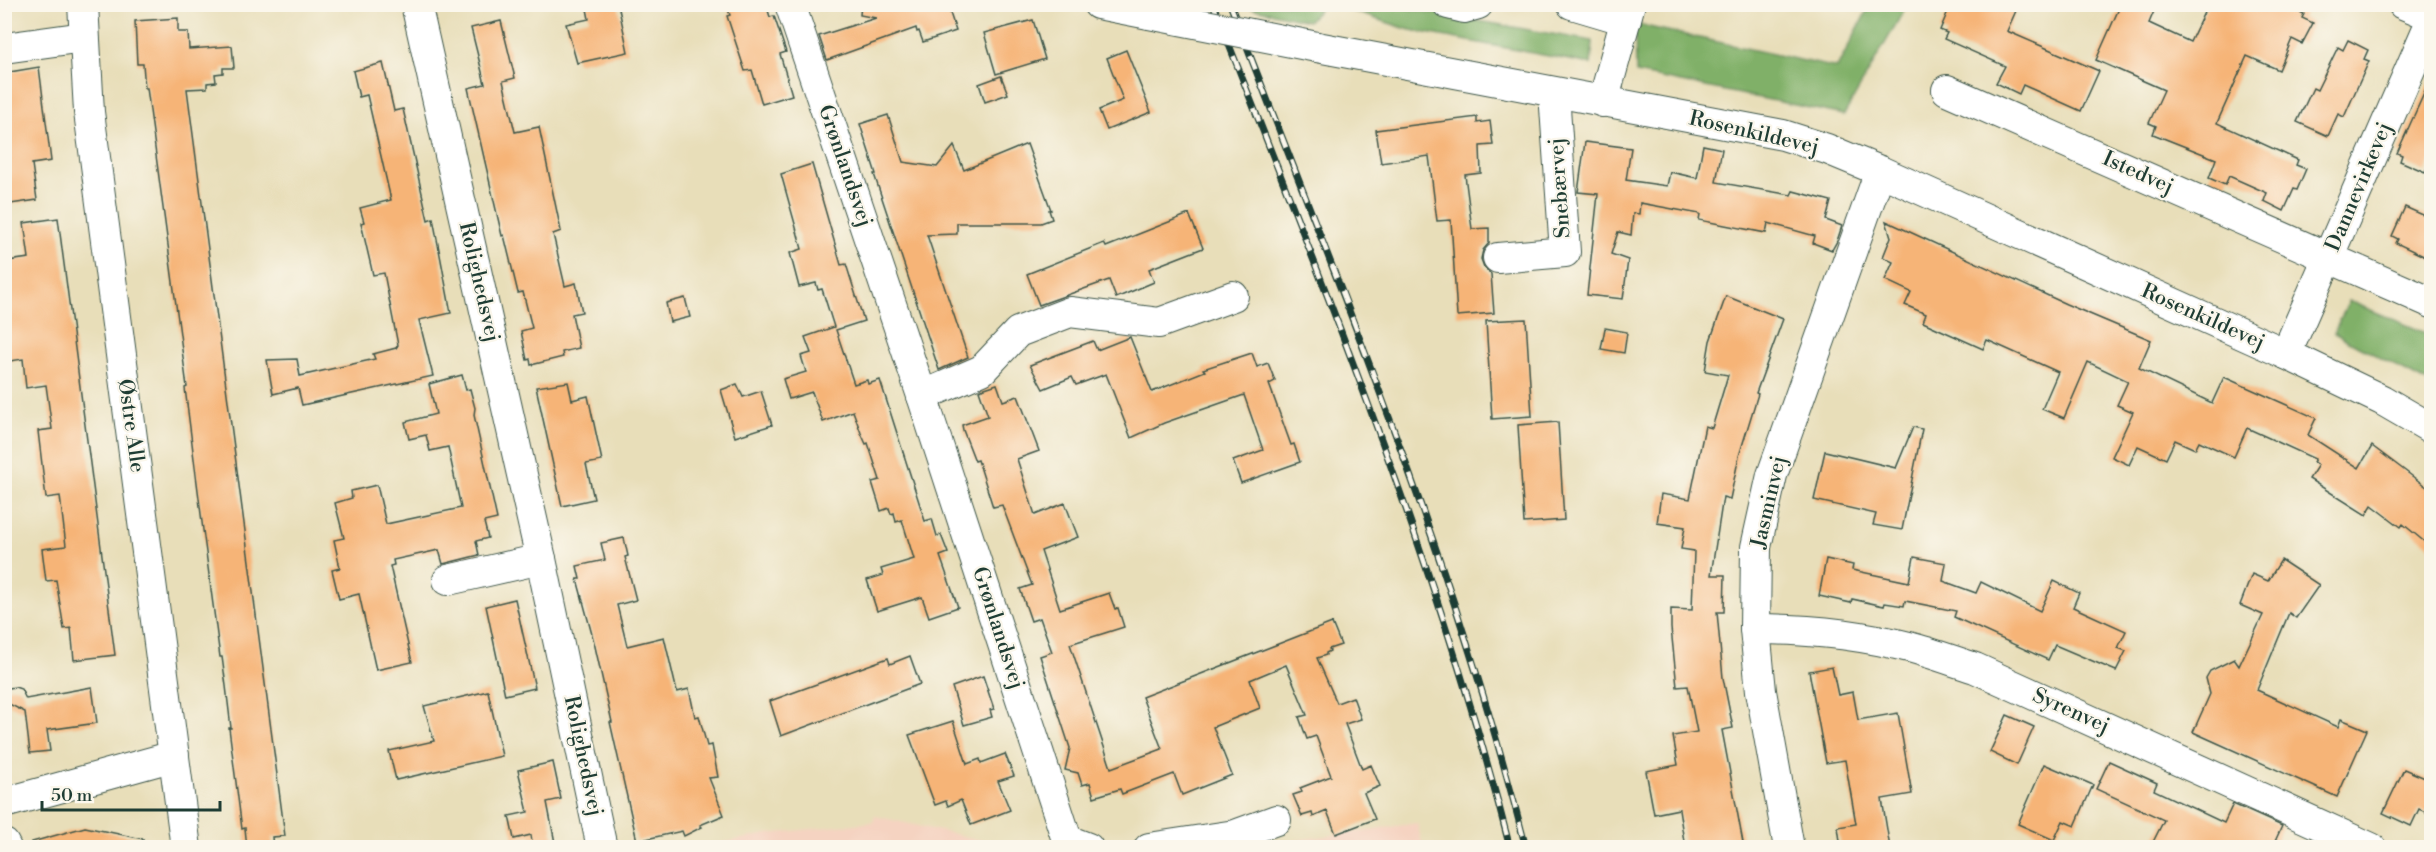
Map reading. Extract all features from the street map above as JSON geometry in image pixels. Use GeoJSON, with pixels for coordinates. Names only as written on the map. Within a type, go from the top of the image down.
{"type":"FeatureCollection","features":[{"type":"Feature","properties":{"kind":"street","name":"Østre Alle"},"geometry":{"type":"LineString","coordinates":[[83,4],[89,112],[186,848]]}},
{"type":"Feature","properties":{"kind":"street","name":"Rolighedsvej"},"geometry":{"type":"LineString","coordinates":[[416,4],[541,559],[602,848]]}},
{"type":"Feature","properties":{"kind":"street","name":"Grønlandsvej"},"geometry":{"type":"LineString","coordinates":[[790,4],[922,396],[1067,840],[1088,848]]}},
{"type":"Feature","properties":{"kind":"street","name":"Rosenkildevej"},"geometry":{"type":"LineString","coordinates":[[1098,4],[1783,135],[1827,149],[2286,354],[2382,400],[2432,429]]}},
{"type":"Feature","properties":{"kind":"street"},"geometry":{"type":"LineString","coordinates":[[1448,4],[1464,8],[1478,4]]}},
{"type":"Feature","properties":{"kind":"street"},"geometry":{"type":"LineString","coordinates":[[1572,4],[1628,12],[1603,102]]}},
{"type":"Feature","properties":{"kind":"street","name":"Dannevirkevej"},"geometry":{"type":"LineString","coordinates":[[2286,354],[2432,18],[2403,4]]}},
{"type":"Feature","properties":{"kind":"street"},"geometry":{"type":"LineString","coordinates":[[4,48],[84,37]]}},
{"type":"Feature","properties":{"kind":"street","name":"Istedvej"},"geometry":{"type":"LineString","coordinates":[[1947,90],[2432,303]]}},
{"type":"Feature","properties":{"kind":"street","name":"Snebærvej"},"geometry":{"type":"LineString","coordinates":[[1498,258],[1565,252],[1554,93]]}},
{"type":"Feature","properties":{"kind":"street","name":"Jasminvej"},"geometry":{"type":"LineString","coordinates":[[1789,848],[1761,691],[1755,629],[1756,547],[1772,475],[1880,171]]}},
{"type":"Feature","properties":{"kind":"street"},"geometry":{"type":"LineString","coordinates":[[922,396],[982,370],[1018,332],[1070,312],[1159,323],[1233,296]]}},
{"type":"Feature","properties":{"kind":"street"},"geometry":{"type":"LineString","coordinates":[[448,580],[541,559]]}},
{"type":"Feature","properties":{"kind":"street","name":"Syrenvej"},"geometry":{"type":"LineString","coordinates":[[1755,629],[1790,629],[1849,635],[1909,647],[1975,668],[2371,848]]}},
{"type":"Feature","properties":{"kind":"street"},"geometry":{"type":"LineString","coordinates":[[4,802],[174,756]]}},
{"type":"Feature","properties":{"kind":"street"},"geometry":{"type":"LineString","coordinates":[[1149,848],[1235,835],[1276,820]]}},
{"type":"Feature","properties":{"kind":"shaded area"},"geometry":{"type":"Polygon","coordinates":[[[875,816],[1011,847],[701,847],[767,834],[873,822],[875,816]]]}},
{"type":"Feature","properties":{"kind":"shaded area"},"geometry":{"type":"Polygon","coordinates":[[[1417,823],[1423,847],[1242,848],[1417,823]]]}},
{"type":"Feature","properties":{"kind":"green space"},"geometry":{"type":"Polygon","coordinates":[[[1245,4],[1324,5],[1308,21],[1246,7],[1245,4]]]}},
{"type":"Feature","properties":{"kind":"green space"},"geometry":{"type":"Polygon","coordinates":[[[1334,5],[1388,5],[1593,41],[1591,64],[1410,30],[1334,5]]]}},
{"type":"Feature","properties":{"kind":"green space"},"geometry":{"type":"Polygon","coordinates":[[[1870,5],[1907,5],[1844,115],[1636,73],[1635,24],[1837,68],[1870,5]]]}},
{"type":"Feature","properties":{"kind":"green space"},"geometry":{"type":"Polygon","coordinates":[[[2349,301],[2431,335],[2431,385],[2334,333],[2349,301]]]}},
{"type":"Feature","properties":{"kind":"building"},"geometry":{"type":"Polygon","coordinates":[[[586,4],[618,4],[628,52],[577,63],[566,24],[589,19],[586,4]]]}},
{"type":"Feature","properties":{"kind":"building"},"geometry":{"type":"Polygon","coordinates":[[[726,4],[766,4],[770,17],[774,16],[786,52],[780,54],[792,95],[762,104],[752,70],[745,71],[727,16],[730,15],[726,4]]]}},
{"type":"Feature","properties":{"kind":"building"},"geometry":{"type":"Polygon","coordinates":[[[861,4],[947,4],[956,31],[923,42],[916,28],[827,60],[819,36],[876,18],[860,15],[861,4]]]}},
{"type":"Feature","properties":{"kind":"building"},"geometry":{"type":"Polygon","coordinates":[[[1951,4],[2019,4],[2007,31],[2099,71],[2081,111],[2023,85],[2019,94],[1996,83],[2005,66],[1944,39],[1947,33],[1940,30],[1951,4]]]}},
{"type":"Feature","properties":{"kind":"building"},"geometry":{"type":"Polygon","coordinates":[[[2121,4],[2157,4],[2149,23],[2190,42],[2208,4],[2284,4],[2304,14],[2302,18],[2313,23],[2302,44],[2292,39],[2279,70],[2247,56],[2217,123],[2298,160],[2296,165],[2306,169],[2284,211],[2264,201],[2267,193],[2229,176],[2225,185],[2209,178],[2216,159],[2153,134],[2156,126],[2149,123],[2164,90],[2096,60],[2121,4]]]}},
{"type":"Feature","properties":{"kind":"building"},"geometry":{"type":"Polygon","coordinates":[[[178,18],[178,32],[188,32],[189,49],[232,46],[234,68],[223,68],[223,73],[215,74],[216,82],[207,83],[207,88],[187,89],[285,836],[272,837],[273,848],[247,848],[245,828],[242,829],[226,686],[203,530],[185,388],[187,387],[147,88],[145,88],[143,64],[137,64],[135,21],[178,18]]]}},
{"type":"Feature","properties":{"kind":"building"},"geometry":{"type":"Polygon","coordinates":[[[1033,20],[1045,59],[996,74],[984,33],[1033,20]]]}},
{"type":"Feature","properties":{"kind":"building"},"geometry":{"type":"Polygon","coordinates":[[[501,21],[515,78],[503,81],[515,132],[539,127],[561,231],[553,234],[565,286],[576,283],[582,312],[572,314],[579,348],[562,352],[563,357],[531,365],[530,359],[527,360],[521,331],[532,328],[523,292],[518,293],[504,235],[502,236],[468,88],[485,84],[471,28],[501,21]]]}},
{"type":"Feature","properties":{"kind":"building"},"geometry":{"type":"Polygon","coordinates":[[[2348,40],[2368,50],[2364,59],[2369,61],[2344,117],[2338,114],[2328,136],[2297,122],[2313,88],[2317,90],[2338,47],[2343,50],[2348,40]]]}},
{"type":"Feature","properties":{"kind":"building"},"geometry":{"type":"Polygon","coordinates":[[[1126,50],[1151,112],[1107,130],[1099,110],[1123,100],[1107,58],[1126,50]]]}},
{"type":"Feature","properties":{"kind":"building"},"geometry":{"type":"Polygon","coordinates":[[[383,63],[394,111],[403,109],[428,220],[433,218],[451,313],[419,320],[433,376],[302,405],[298,388],[273,394],[267,360],[297,359],[300,376],[375,359],[373,354],[396,348],[398,345],[384,273],[373,275],[361,223],[364,222],[360,208],[391,200],[367,95],[359,97],[353,71],[383,63]]]}},
{"type":"Feature","properties":{"kind":"building"},"geometry":{"type":"Polygon","coordinates":[[[39,67],[51,161],[32,164],[37,200],[4,205],[4,73],[39,67]]]}},
{"type":"Feature","properties":{"kind":"building"},"geometry":{"type":"Polygon","coordinates":[[[1001,76],[1008,94],[985,102],[979,84],[1001,76]]]}},
{"type":"Feature","properties":{"kind":"building"},"geometry":{"type":"Polygon","coordinates":[[[2432,76],[2432,158],[2425,172],[2400,161],[2402,155],[2397,153],[2432,76]]]}},
{"type":"Feature","properties":{"kind":"building"},"geometry":{"type":"Polygon","coordinates":[[[888,115],[903,162],[937,167],[954,146],[964,170],[1027,144],[1051,210],[1049,210],[1052,219],[1041,223],[957,223],[957,234],[927,235],[968,357],[939,370],[874,174],[876,174],[860,124],[888,115]]]}},
{"type":"Feature","properties":{"kind":"building"},"geometry":{"type":"Polygon","coordinates":[[[1477,117],[1477,123],[1490,121],[1493,145],[1480,146],[1481,173],[1465,175],[1472,229],[1489,228],[1489,243],[1483,250],[1481,259],[1484,267],[1491,274],[1494,313],[1457,316],[1451,220],[1437,221],[1429,156],[1381,163],[1376,130],[1477,117]]]}},
{"type":"Feature","properties":{"kind":"building"},"geometry":{"type":"Polygon","coordinates":[[[1585,142],[1631,148],[1626,180],[1667,186],[1670,172],[1697,178],[1703,145],[1722,149],[1716,182],[1791,195],[1793,191],[1831,201],[1826,220],[1842,226],[1837,241],[1832,250],[1813,243],[1815,236],[1768,223],[1766,233],[1699,220],[1700,214],[1640,203],[1639,214],[1633,213],[1631,235],[1618,232],[1611,254],[1628,260],[1623,299],[1587,295],[1598,194],[1578,192],[1585,142]]]}},
{"type":"Feature","properties":{"kind":"building"},"geometry":{"type":"Polygon","coordinates":[[[812,164],[841,265],[846,264],[864,321],[836,330],[854,384],[867,380],[868,384],[880,380],[925,521],[932,519],[937,536],[941,535],[948,553],[940,556],[958,607],[929,617],[922,597],[877,611],[867,580],[883,575],[881,569],[914,559],[902,520],[896,522],[894,513],[891,514],[889,508],[881,511],[872,482],[880,480],[868,443],[866,444],[853,411],[823,422],[812,392],[789,399],[783,379],[806,372],[801,356],[811,353],[805,337],[834,327],[822,289],[818,290],[816,283],[799,287],[790,253],[802,249],[781,174],[812,164]]]}},
{"type":"Feature","properties":{"kind":"building"},"geometry":{"type":"Polygon","coordinates":[[[2405,207],[2432,219],[2432,260],[2396,243],[2398,239],[2392,236],[2405,207]]]}},
{"type":"Feature","properties":{"kind":"building"},"geometry":{"type":"Polygon","coordinates":[[[1189,214],[1203,248],[1149,269],[1154,282],[1116,298],[1109,280],[1039,305],[1027,274],[1104,243],[1106,247],[1189,214]]]}},
{"type":"Feature","properties":{"kind":"building"},"geometry":{"type":"Polygon","coordinates":[[[58,218],[115,655],[74,660],[71,628],[64,629],[56,580],[46,581],[42,549],[66,546],[60,496],[46,498],[38,431],[52,429],[46,385],[26,388],[23,359],[10,361],[4,323],[4,276],[10,275],[8,261],[29,258],[24,223],[58,218]]]}},
{"type":"Feature","properties":{"kind":"building"},"geometry":{"type":"Polygon","coordinates":[[[1886,221],[2066,304],[2151,340],[2139,368],[2212,403],[2224,377],[2316,418],[2308,435],[2359,468],[2372,446],[2432,491],[2432,548],[2403,524],[2401,527],[2372,505],[2366,515],[2309,479],[2318,465],[2313,462],[2315,459],[2247,428],[2234,457],[2199,441],[2195,449],[2175,440],[2166,459],[2138,446],[2129,465],[2112,457],[2133,412],[2117,405],[2128,381],[2088,362],[2064,418],[2042,409],[2058,372],[1987,340],[1983,349],[1923,322],[1926,314],[1905,305],[1911,292],[1885,280],[1893,262],[1883,257],[1891,237],[1886,221]]]}},
{"type":"Feature","properties":{"kind":"building"},"geometry":{"type":"Polygon","coordinates":[[[1726,296],[1783,319],[1756,393],[1758,394],[1739,456],[1730,499],[1723,497],[1711,575],[1725,575],[1724,612],[1717,612],[1723,678],[1733,728],[1722,730],[1744,848],[1685,848],[1679,809],[1654,814],[1646,771],[1678,765],[1673,736],[1697,732],[1688,686],[1677,687],[1671,628],[1671,609],[1692,610],[1694,551],[1681,549],[1685,527],[1657,523],[1661,494],[1690,499],[1705,426],[1712,428],[1728,375],[1705,371],[1710,341],[1726,296]]]}},
{"type":"Feature","properties":{"kind":"building"},"geometry":{"type":"Polygon","coordinates":[[[685,298],[690,317],[670,322],[666,303],[685,298]]]}},
{"type":"Feature","properties":{"kind":"building"},"geometry":{"type":"Polygon","coordinates":[[[1526,319],[1532,416],[1492,419],[1486,321],[1526,319]]]}},
{"type":"Feature","properties":{"kind":"building"},"geometry":{"type":"Polygon","coordinates":[[[1605,328],[1627,332],[1624,353],[1601,349],[1605,328]]]}},
{"type":"Feature","properties":{"kind":"building"},"geometry":{"type":"Polygon","coordinates":[[[1130,337],[1152,392],[1205,371],[1203,369],[1252,353],[1257,367],[1268,363],[1275,381],[1269,384],[1291,445],[1294,444],[1300,462],[1241,483],[1233,461],[1263,450],[1244,395],[1164,423],[1131,438],[1106,374],[1076,385],[1072,377],[1043,389],[1030,365],[1093,341],[1097,350],[1130,337]]]}},
{"type":"Feature","properties":{"kind":"building"},"geometry":{"type":"Polygon","coordinates":[[[462,375],[466,390],[470,389],[475,408],[474,415],[497,519],[484,522],[488,538],[476,541],[479,555],[443,564],[439,550],[393,560],[394,565],[390,566],[412,662],[376,670],[359,594],[339,599],[332,570],[340,568],[334,540],[344,538],[335,503],[352,498],[351,491],[377,485],[386,524],[461,508],[448,447],[430,451],[426,435],[409,439],[405,422],[436,414],[429,384],[462,375]]]}},
{"type":"Feature","properties":{"kind":"building"},"geometry":{"type":"Polygon","coordinates":[[[568,382],[572,400],[588,396],[602,461],[586,464],[594,499],[562,506],[536,387],[568,382]]]}},
{"type":"Feature","properties":{"kind":"building"},"geometry":{"type":"Polygon","coordinates":[[[737,384],[743,397],[761,391],[772,425],[735,437],[721,390],[737,384]]]}},
{"type":"Feature","properties":{"kind":"building"},"geometry":{"type":"Polygon","coordinates":[[[997,384],[1003,401],[1018,396],[1039,451],[1017,459],[1035,515],[1065,503],[1078,537],[1041,551],[1060,609],[1109,593],[1115,609],[1118,608],[1124,627],[1070,644],[1111,768],[1162,749],[1142,697],[1332,623],[1341,645],[1329,649],[1326,655],[1317,658],[1337,703],[1353,697],[1361,719],[1345,724],[1362,769],[1371,765],[1380,786],[1364,793],[1375,819],[1336,834],[1327,811],[1313,817],[1312,813],[1302,816],[1293,795],[1302,792],[1300,788],[1331,776],[1316,736],[1307,739],[1299,717],[1307,715],[1286,665],[1250,680],[1260,708],[1213,727],[1232,775],[1182,795],[1174,774],[1122,794],[1120,789],[1094,797],[1090,783],[1082,785],[1078,773],[1065,770],[1070,748],[1040,656],[1052,652],[1040,618],[1031,621],[1020,589],[1032,585],[1002,505],[993,507],[978,460],[975,461],[962,425],[988,416],[979,390],[997,384]]]}},
{"type":"Feature","properties":{"kind":"building"},"geometry":{"type":"Polygon","coordinates":[[[1558,422],[1564,520],[1524,523],[1518,425],[1558,422]]]}},
{"type":"Feature","properties":{"kind":"building"},"geometry":{"type":"Polygon","coordinates":[[[1913,427],[1922,429],[1902,530],[1873,525],[1876,514],[1814,500],[1825,451],[1896,468],[1913,427]]]}},
{"type":"Feature","properties":{"kind":"building"},"geometry":{"type":"Polygon","coordinates":[[[624,538],[628,556],[625,557],[636,600],[617,605],[627,646],[664,637],[677,692],[689,689],[695,717],[699,716],[707,746],[712,745],[718,777],[709,778],[724,815],[700,825],[702,827],[684,836],[682,831],[637,841],[594,642],[577,579],[580,579],[577,566],[605,560],[601,543],[624,538]]]}},
{"type":"Feature","properties":{"kind":"building"},"geometry":{"type":"Polygon","coordinates":[[[1914,557],[1946,563],[1943,581],[1976,593],[1981,582],[2040,611],[2054,581],[2079,593],[2073,607],[2126,631],[2118,648],[2126,651],[2116,671],[2055,645],[2048,660],[1954,617],[1956,611],[1905,601],[1904,606],[1885,603],[1884,606],[1852,599],[1851,603],[1819,596],[1826,559],[1853,565],[1852,570],[1909,582],[1914,557]]]}},
{"type":"Feature","properties":{"kind":"building"},"geometry":{"type":"Polygon","coordinates":[[[2281,560],[2319,585],[2296,618],[2289,613],[2257,690],[2338,727],[2341,719],[2367,730],[2337,797],[2193,732],[2210,694],[2206,678],[2210,671],[2234,659],[2239,666],[2263,615],[2240,605],[2252,574],[2268,581],[2281,560]]]}},
{"type":"Feature","properties":{"kind":"building"},"geometry":{"type":"Polygon","coordinates":[[[515,599],[535,688],[505,695],[486,606],[515,599]]]}},
{"type":"Feature","properties":{"kind":"building"},"geometry":{"type":"Polygon","coordinates":[[[910,656],[920,684],[781,736],[770,701],[888,658],[890,664],[910,656]]]}},
{"type":"Feature","properties":{"kind":"building"},"geometry":{"type":"Polygon","coordinates":[[[1832,667],[1838,695],[1853,692],[1858,720],[1898,713],[1912,794],[1882,799],[1890,848],[1841,848],[1838,827],[1856,824],[1845,760],[1826,763],[1809,671],[1832,667]]]}},
{"type":"Feature","properties":{"kind":"building"},"geometry":{"type":"Polygon","coordinates":[[[983,676],[994,709],[990,710],[992,717],[964,725],[952,687],[983,676]]]}},
{"type":"Feature","properties":{"kind":"building"},"geometry":{"type":"Polygon","coordinates":[[[15,687],[21,689],[26,699],[92,687],[97,723],[47,730],[50,751],[30,753],[25,712],[7,703],[4,699],[5,692],[15,687]]]}},
{"type":"Feature","properties":{"kind":"building"},"geometry":{"type":"Polygon","coordinates":[[[488,691],[502,756],[396,780],[389,751],[434,741],[424,706],[488,691]]]}},
{"type":"Feature","properties":{"kind":"building"},"geometry":{"type":"Polygon","coordinates":[[[2007,715],[2034,727],[2017,765],[1990,752],[2007,715]]]}},
{"type":"Feature","properties":{"kind":"building"},"geometry":{"type":"Polygon","coordinates":[[[953,721],[967,764],[980,759],[981,763],[1005,754],[1014,776],[998,781],[1010,810],[971,825],[961,800],[948,806],[946,801],[935,805],[909,735],[953,721]]]}},
{"type":"Feature","properties":{"kind":"building"},"geometry":{"type":"Polygon","coordinates":[[[2109,761],[2157,783],[2154,790],[2224,823],[2233,804],[2282,826],[2272,848],[2150,848],[2164,820],[2096,789],[2109,761]]]}},
{"type":"Feature","properties":{"kind":"building"},"geometry":{"type":"Polygon","coordinates":[[[553,762],[561,799],[547,802],[556,848],[533,848],[531,835],[514,839],[509,816],[528,812],[518,770],[553,762]]]}},
{"type":"Feature","properties":{"kind":"building"},"geometry":{"type":"Polygon","coordinates":[[[2044,764],[2093,785],[2075,826],[2063,821],[2054,840],[2018,824],[2044,764]]]}},
{"type":"Feature","properties":{"kind":"building"},"geometry":{"type":"Polygon","coordinates":[[[2404,769],[2432,781],[2432,815],[2419,809],[2411,826],[2383,813],[2404,769]]]}},
{"type":"Feature","properties":{"kind":"building"},"geometry":{"type":"Polygon","coordinates":[[[85,827],[143,839],[142,848],[33,848],[32,842],[85,827]]]}},
{"type":"Feature","properties":{"kind":"railway"},"geometry":{"type":"LineString","coordinates":[[1213,4],[1375,422],[1412,527],[1448,633],[1510,848]]}},
{"type":"Feature","properties":{"kind":"railway"},"geometry":{"type":"LineString","coordinates":[[1230,4],[1352,317],[1428,527],[1464,633],[1526,848]]}}]}
